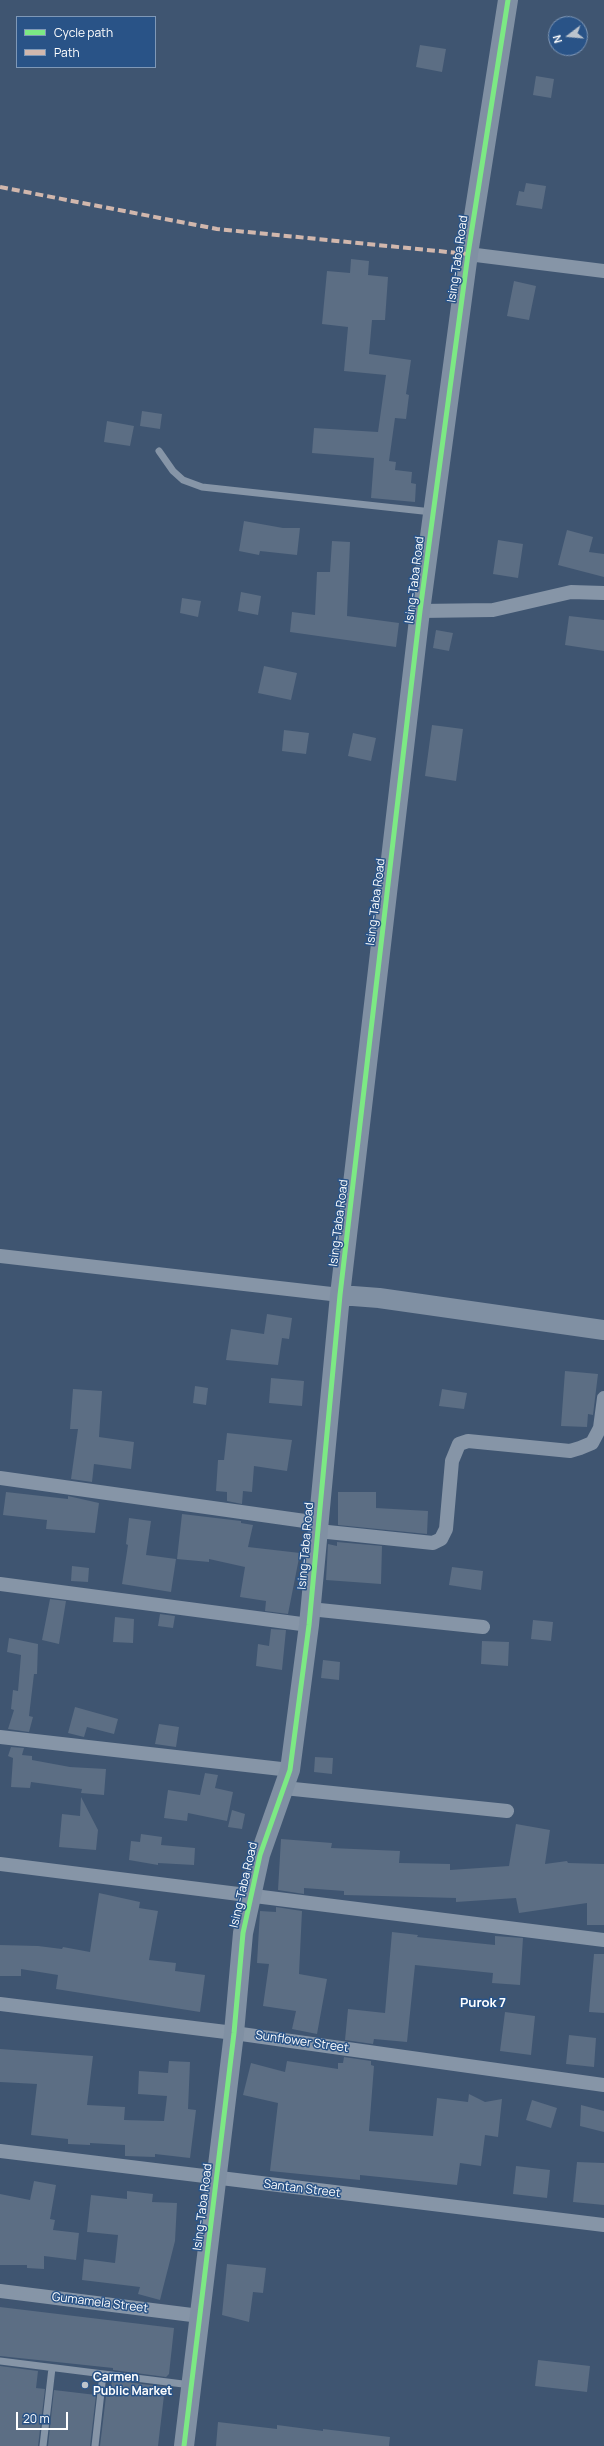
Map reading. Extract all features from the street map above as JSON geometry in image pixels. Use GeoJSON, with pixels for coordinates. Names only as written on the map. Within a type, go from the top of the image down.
{"type":"FeatureCollection","features":[{"type":"Feature","properties":{"kind":"street","name":"Ising-Taba Road"},"geometry":{"type":"LineString","coordinates":[[184,2446],[234,2033],[243,1933],[260,1855],[290,1770],[310,1617],[340,1295],[420,612],[468,254],[508,0]]}},
{"type":"Feature","properties":{"kind":"street"},"geometry":{"type":"LineString","coordinates":[[468,254],[604,271]]}},
{"type":"Feature","properties":{"kind":"street"},"geometry":{"type":"LineString","coordinates":[[420,612],[493,610],[571,592],[604,593]]}},
{"type":"Feature","properties":{"kind":"street"},"geometry":{"type":"LineString","coordinates":[[0,1256],[340,1295],[379,1298],[604,1330]]}},
{"type":"Feature","properties":{"kind":"street"},"geometry":{"type":"LineString","coordinates":[[0,1478],[318,1527],[433,1543],[441,1539],[446,1529],[452,1461],[459,1444],[474,1441],[570,1451],[580,1448],[592,1443],[600,1428],[604,1398]]}},
{"type":"Feature","properties":{"kind":"street"},"geometry":{"type":"LineString","coordinates":[[0,1584],[310,1617],[483,1627]]}},
{"type":"Feature","properties":{"kind":"street"},"geometry":{"type":"LineString","coordinates":[[0,1737],[290,1770]]}},
{"type":"Feature","properties":{"kind":"street"},"geometry":{"type":"LineString","coordinates":[[284,1788],[507,1811]]}},
{"type":"Feature","properties":{"kind":"street"},"geometry":{"type":"LineString","coordinates":[[0,1864],[250,1897],[604,1940]]}},
{"type":"Feature","properties":{"kind":"street","name":"Sunflower Street"},"geometry":{"type":"LineString","coordinates":[[0,2004],[234,2033],[604,2085]]}},
{"type":"Feature","properties":{"kind":"street","name":"Santan Street"},"geometry":{"type":"LineString","coordinates":[[0,2151],[604,2225]]}},
{"type":"Feature","properties":{"kind":"street","name":"Gumamela Street"},"geometry":{"type":"LineString","coordinates":[[0,2291],[200,2316]]}},
{"type":"Feature","properties":{"kind":"lane"},"geometry":{"type":"LineString","coordinates":[[159,451],[173,471],[183,480],[202,487],[434,512]]}},
{"type":"Feature","properties":{"kind":"lane"},"geometry":{"type":"LineString","coordinates":[[0,2361],[191,2385]]}},
{"type":"Feature","properties":{"kind":"lane"},"geometry":{"type":"LineString","coordinates":[[43,2446],[52,2368]]}},
{"type":"Feature","properties":{"kind":"lane"},"geometry":{"type":"LineString","coordinates":[[95,2446],[103,2374]]}},
{"type":"Feature","properties":{"kind":"building"},"geometry":{"type":"Polygon","coordinates":[[[420,45],[446,49],[442,72],[416,67],[420,45]]]}},
{"type":"Feature","properties":{"kind":"building"},"geometry":{"type":"Polygon","coordinates":[[[536,76],[554,79],[551,98],[533,95],[536,76]]]}},
{"type":"Feature","properties":{"kind":"building"},"geometry":{"type":"Polygon","coordinates":[[[526,183],[546,186],[542,209],[516,205],[519,191],[524,192],[526,183]]]}},
{"type":"Feature","properties":{"kind":"building"},"geometry":{"type":"Polygon","coordinates":[[[351,259],[369,261],[368,275],[388,277],[385,320],[372,320],[369,354],[411,360],[406,394],[409,395],[406,419],[395,418],[389,461],[396,462],[395,470],[412,472],[411,483],[416,484],[415,502],[371,498],[374,458],[312,453],[314,428],[378,432],[386,375],[344,371],[348,327],[322,324],[327,271],[350,273],[351,259]]]}},
{"type":"Feature","properties":{"kind":"building"},"geometry":{"type":"Polygon","coordinates":[[[514,281],[536,286],[529,320],[507,316],[514,281]]]}},
{"type":"Feature","properties":{"kind":"building"},"geometry":{"type":"Polygon","coordinates":[[[142,411],[162,414],[160,429],[140,426],[142,411]]]}},
{"type":"Feature","properties":{"kind":"building"},"geometry":{"type":"Polygon","coordinates":[[[107,421],[134,426],[130,446],[104,442],[107,421]]]}},
{"type":"Feature","properties":{"kind":"building"},"geometry":{"type":"Polygon","coordinates":[[[244,521],[283,528],[300,528],[297,555],[260,551],[259,555],[239,551],[244,521]]]}},
{"type":"Feature","properties":{"kind":"building"},"geometry":{"type":"Polygon","coordinates":[[[567,530],[593,537],[589,552],[604,554],[604,577],[558,565],[567,530]]]}},
{"type":"Feature","properties":{"kind":"building"},"geometry":{"type":"Polygon","coordinates":[[[498,540],[523,544],[518,578],[493,574],[498,540]]]}},
{"type":"Feature","properties":{"kind":"building"},"geometry":{"type":"Polygon","coordinates":[[[332,541],[350,542],[347,616],[399,623],[396,647],[290,632],[292,612],[315,615],[317,572],[330,572],[332,541]]]}},
{"type":"Feature","properties":{"kind":"building"},"geometry":{"type":"Polygon","coordinates":[[[241,592],[261,596],[258,615],[238,611],[241,592]]]}},
{"type":"Feature","properties":{"kind":"building"},"geometry":{"type":"Polygon","coordinates":[[[182,598],[201,601],[198,617],[180,613],[182,598]]]}},
{"type":"Feature","properties":{"kind":"building"},"geometry":{"type":"Polygon","coordinates":[[[569,616],[604,620],[604,651],[565,645],[569,616]]]}},
{"type":"Feature","properties":{"kind":"building"},"geometry":{"type":"Polygon","coordinates":[[[436,630],[453,633],[449,651],[433,648],[436,630]]]}},
{"type":"Feature","properties":{"kind":"building"},"geometry":{"type":"Polygon","coordinates":[[[264,666],[297,673],[291,700],[258,693],[264,666]]]}},
{"type":"Feature","properties":{"kind":"building"},"geometry":{"type":"Polygon","coordinates":[[[432,725],[463,729],[456,781],[425,776],[432,725]]]}},
{"type":"Feature","properties":{"kind":"building"},"geometry":{"type":"Polygon","coordinates":[[[284,730],[309,733],[306,754],[282,751],[284,730]]]}},
{"type":"Feature","properties":{"kind":"building"},"geometry":{"type":"Polygon","coordinates":[[[353,733],[376,738],[371,761],[348,756],[353,733]]]}},
{"type":"Feature","properties":{"kind":"building"},"geometry":{"type":"Polygon","coordinates":[[[267,1314],[292,1318],[289,1339],[282,1338],[278,1365],[226,1360],[231,1329],[264,1334],[267,1314]]]}},
{"type":"Feature","properties":{"kind":"building"},"geometry":{"type":"Polygon","coordinates":[[[565,1371],[598,1374],[593,1415],[588,1414],[587,1427],[561,1426],[565,1371]]]}},
{"type":"Feature","properties":{"kind":"building"},"geometry":{"type":"Polygon","coordinates":[[[271,1378],[304,1381],[302,1406],[269,1403],[271,1378]]]}},
{"type":"Feature","properties":{"kind":"building"},"geometry":{"type":"Polygon","coordinates":[[[195,1386],[208,1388],[206,1405],[193,1403],[195,1386]]]}},
{"type":"Feature","properties":{"kind":"building"},"geometry":{"type":"Polygon","coordinates":[[[73,1389],[102,1391],[99,1437],[134,1442],[131,1469],[94,1464],[92,1482],[71,1479],[78,1429],[70,1429],[73,1389]]]}},
{"type":"Feature","properties":{"kind":"building"},"geometry":{"type":"Polygon","coordinates":[[[442,1389],[467,1393],[464,1409],[439,1406],[442,1389]]]}},
{"type":"Feature","properties":{"kind":"building"},"geometry":{"type":"Polygon","coordinates":[[[227,1433],[292,1440],[287,1471],[254,1466],[252,1492],[243,1491],[242,1504],[227,1501],[227,1492],[216,1491],[218,1460],[224,1460],[227,1433]]]}},
{"type":"Feature","properties":{"kind":"building"},"geometry":{"type":"Polygon","coordinates":[[[6,1492],[68,1499],[68,1496],[99,1503],[95,1533],[46,1529],[47,1520],[3,1515],[6,1492]]]}},
{"type":"Feature","properties":{"kind":"building"},"geometry":{"type":"Polygon","coordinates":[[[338,1492],[376,1492],[376,1508],[428,1511],[427,1534],[338,1525],[338,1492]]]}},
{"type":"Feature","properties":{"kind":"building"},"geometry":{"type":"Polygon","coordinates":[[[182,1514],[241,1521],[241,1523],[253,1525],[248,1547],[300,1553],[288,1614],[265,1611],[266,1601],[240,1597],[245,1567],[209,1559],[209,1562],[177,1559],[182,1514]]]}},
{"type":"Feature","properties":{"kind":"building"},"geometry":{"type":"Polygon","coordinates":[[[129,1518],[151,1521],[146,1555],[176,1559],[171,1592],[122,1584],[128,1545],[126,1544],[129,1518]]]}},
{"type":"Feature","properties":{"kind":"building"},"geometry":{"type":"Polygon","coordinates":[[[337,1542],[382,1546],[381,1584],[326,1580],[328,1544],[337,1546],[337,1542]]]}},
{"type":"Feature","properties":{"kind":"building"},"geometry":{"type":"Polygon","coordinates":[[[72,1566],[89,1568],[88,1582],[71,1581],[72,1566]]]}},
{"type":"Feature","properties":{"kind":"building"},"geometry":{"type":"Polygon","coordinates":[[[452,1567],[483,1571],[481,1590],[449,1585],[452,1567]]]}},
{"type":"Feature","properties":{"kind":"building"},"geometry":{"type":"Polygon","coordinates":[[[50,1599],[66,1601],[59,1644],[42,1640],[50,1599]]]}},
{"type":"Feature","properties":{"kind":"building"},"geometry":{"type":"Polygon","coordinates":[[[160,1614],[175,1616],[173,1628],[158,1626],[160,1614]]]}},
{"type":"Feature","properties":{"kind":"building"},"geometry":{"type":"Polygon","coordinates":[[[115,1617],[134,1619],[133,1643],[113,1642],[115,1617]]]}},
{"type":"Feature","properties":{"kind":"building"},"geometry":{"type":"Polygon","coordinates":[[[533,1620],[553,1622],[551,1641],[531,1639],[533,1620]]]}},
{"type":"Feature","properties":{"kind":"building"},"geometry":{"type":"Polygon","coordinates":[[[271,1629],[286,1630],[282,1670],[256,1666],[258,1644],[269,1646],[271,1629]]]}},
{"type":"Feature","properties":{"kind":"building"},"geometry":{"type":"Polygon","coordinates":[[[9,1638],[38,1644],[37,1674],[34,1674],[29,1716],[33,1717],[29,1732],[8,1729],[14,1710],[11,1709],[13,1690],[18,1691],[21,1655],[7,1652],[9,1638]]]}},
{"type":"Feature","properties":{"kind":"building"},"geometry":{"type":"Polygon","coordinates":[[[482,1641],[509,1642],[508,1666],[481,1664],[482,1641]]]}},
{"type":"Feature","properties":{"kind":"building"},"geometry":{"type":"Polygon","coordinates":[[[323,1660],[340,1662],[339,1680],[321,1678],[323,1660]]]}},
{"type":"Feature","properties":{"kind":"building"},"geometry":{"type":"Polygon","coordinates":[[[75,1707],[118,1719],[114,1734],[87,1727],[84,1737],[68,1733],[75,1707]]]}},
{"type":"Feature","properties":{"kind":"building"},"geometry":{"type":"Polygon","coordinates":[[[159,1724],[179,1727],[176,1747],[155,1744],[159,1724]]]}},
{"type":"Feature","properties":{"kind":"building"},"geometry":{"type":"Polygon","coordinates":[[[11,1747],[24,1748],[22,1755],[32,1756],[32,1760],[70,1767],[106,1769],[104,1795],[81,1793],[82,1789],[31,1782],[30,1788],[11,1787],[13,1758],[8,1756],[11,1747]]]}},
{"type":"Feature","properties":{"kind":"building"},"geometry":{"type":"Polygon","coordinates":[[[315,1757],[333,1758],[332,1774],[314,1772],[315,1757]]]}},
{"type":"Feature","properties":{"kind":"building"},"geometry":{"type":"Polygon","coordinates":[[[205,1773],[218,1775],[215,1788],[233,1792],[227,1821],[188,1813],[187,1821],[164,1818],[168,1790],[200,1795],[205,1773]]]}},
{"type":"Feature","properties":{"kind":"building"},"geometry":{"type":"Polygon","coordinates":[[[81,1797],[98,1830],[96,1850],[59,1847],[62,1814],[80,1816],[81,1797]]]}},
{"type":"Feature","properties":{"kind":"building"},"geometry":{"type":"Polygon","coordinates":[[[232,1810],[245,1814],[242,1829],[228,1827],[232,1810]]]}},
{"type":"Feature","properties":{"kind":"building"},"geometry":{"type":"Polygon","coordinates":[[[516,1824],[550,1830],[545,1864],[567,1861],[568,1863],[604,1864],[604,1925],[587,1925],[587,1903],[519,1913],[516,1898],[456,1902],[456,1898],[344,1895],[344,1891],[304,1888],[304,1894],[278,1890],[281,1839],[332,1843],[331,1848],[400,1851],[399,1863],[450,1864],[450,1870],[509,1866],[516,1824]]]}},
{"type":"Feature","properties":{"kind":"building"},"geometry":{"type":"Polygon","coordinates":[[[141,1834],[162,1837],[161,1845],[195,1848],[194,1865],[158,1863],[158,1865],[129,1860],[131,1841],[140,1842],[141,1834]]]}},
{"type":"Feature","properties":{"kind":"building"},"geometry":{"type":"Polygon","coordinates":[[[99,1893],[140,1902],[139,1908],[158,1911],[149,1960],[176,1963],[175,1971],[205,1975],[200,2012],[56,1989],[58,1975],[21,1969],[21,1976],[0,1976],[0,1945],[38,1946],[62,1949],[63,1947],[90,1952],[99,1893]]]}},
{"type":"Feature","properties":{"kind":"building"},"geometry":{"type":"Polygon","coordinates":[[[276,1907],[302,1911],[299,1974],[327,1979],[317,2034],[292,2029],[296,2011],[263,2006],[269,1964],[257,1963],[260,1911],[276,1912],[276,1907]]]}},
{"type":"Feature","properties":{"kind":"building"},"geometry":{"type":"Polygon","coordinates":[[[392,1932],[418,1935],[417,1937],[495,1945],[495,1936],[523,1938],[520,1985],[492,1983],[493,1973],[415,1965],[407,2042],[374,2039],[373,2044],[345,2040],[348,2009],[385,2013],[392,1932]]]}},
{"type":"Feature","properties":{"kind":"building"},"geometry":{"type":"Polygon","coordinates":[[[594,1954],[604,1954],[604,2013],[589,2012],[594,1954]]]}},
{"type":"Feature","properties":{"kind":"building"},"geometry":{"type":"Polygon","coordinates":[[[505,2012],[535,2016],[531,2055],[500,2051],[505,2012]]]}},
{"type":"Feature","properties":{"kind":"building"},"geometry":{"type":"Polygon","coordinates":[[[569,2035],[596,2038],[594,2067],[566,2064],[569,2035]]]}},
{"type":"Feature","properties":{"kind":"building"},"geometry":{"type":"Polygon","coordinates":[[[0,2049],[93,2056],[87,2105],[125,2107],[124,2120],[164,2121],[167,2096],[138,2094],[139,2071],[168,2073],[169,2061],[190,2062],[188,2109],[196,2110],[190,2158],[155,2154],[155,2157],[125,2156],[125,2145],[90,2143],[90,2145],[68,2144],[68,2139],[31,2135],[37,2084],[0,2082],[0,2049]]]}},
{"type":"Feature","properties":{"kind":"building"},"geometry":{"type":"Polygon","coordinates":[[[344,2057],[371,2061],[371,2065],[374,2066],[369,2131],[433,2136],[437,2098],[468,2102],[469,2094],[485,2102],[502,2099],[498,2137],[485,2135],[481,2166],[460,2163],[457,2185],[360,2175],[360,2180],[270,2171],[278,2103],[243,2095],[251,2063],[285,2072],[287,2061],[338,2069],[338,2063],[343,2063],[344,2057]]]}},
{"type":"Feature","properties":{"kind":"building"},"geometry":{"type":"Polygon","coordinates":[[[532,2100],[557,2108],[551,2128],[526,2120],[532,2100]]]}},
{"type":"Feature","properties":{"kind":"building"},"geometry":{"type":"Polygon","coordinates":[[[581,2105],[604,2111],[604,2132],[580,2126],[581,2105]]]}},
{"type":"Feature","properties":{"kind":"building"},"geometry":{"type":"Polygon","coordinates":[[[577,2162],[604,2163],[604,2205],[573,2202],[577,2162]]]}},
{"type":"Feature","properties":{"kind":"building"},"geometry":{"type":"Polygon","coordinates":[[[516,2166],[550,2170],[547,2198],[513,2194],[516,2166]]]}},
{"type":"Feature","properties":{"kind":"building"},"geometry":{"type":"Polygon","coordinates":[[[34,2181],[56,2185],[50,2219],[55,2220],[53,2230],[79,2233],[76,2260],[44,2256],[44,2269],[27,2268],[27,2265],[0,2265],[0,2194],[30,2200],[34,2181]]]}},
{"type":"Feature","properties":{"kind":"building"},"geometry":{"type":"Polygon","coordinates":[[[127,2191],[153,2194],[152,2202],[177,2203],[175,2241],[160,2300],[138,2294],[140,2287],[82,2280],[84,2259],[115,2263],[118,2235],[87,2232],[91,2195],[127,2199],[127,2191]]]}},
{"type":"Feature","properties":{"kind":"building"},"geometry":{"type":"Polygon","coordinates":[[[227,2264],[266,2268],[263,2293],[253,2292],[249,2322],[222,2315],[227,2264]]]}},
{"type":"Feature","properties":{"kind":"building"},"geometry":{"type":"Polygon","coordinates":[[[0,2307],[174,2328],[169,2374],[166,2377],[113,2370],[113,2368],[0,2356],[0,2307]]]}},
{"type":"Feature","properties":{"kind":"building"},"geometry":{"type":"Polygon","coordinates":[[[538,2360],[590,2366],[587,2392],[535,2386],[538,2360]]]}},
{"type":"Feature","properties":{"kind":"building"},"geometry":{"type":"Polygon","coordinates":[[[0,2366],[38,2371],[36,2388],[45,2389],[38,2446],[0,2446],[0,2366]]]}},
{"type":"Feature","properties":{"kind":"building"},"geometry":{"type":"Polygon","coordinates":[[[112,2380],[165,2387],[158,2446],[100,2446],[106,2396],[110,2397],[112,2380]]]}},
{"type":"Feature","properties":{"kind":"building"},"geometry":{"type":"Polygon","coordinates":[[[54,2390],[96,2395],[90,2446],[48,2446],[54,2390]]]}},
{"type":"Feature","properties":{"kind":"building"},"geometry":{"type":"Polygon","coordinates":[[[218,2422],[277,2429],[277,2425],[323,2431],[323,2429],[390,2437],[389,2446],[216,2446],[218,2422]]]}},
{"type":"Feature","properties":{"kind":"marked path"},"geometry":{"type":"LineString","coordinates":[[0,187],[217,229],[468,254]]}},
{"type":"Feature","properties":{"kind":"cycle path"},"geometry":{"type":"LineString","coordinates":[[184,2446],[234,2033],[243,1933],[260,1855],[290,1770],[309,1625],[340,1295],[420,611],[468,254],[508,0]]}},
{"type":"Feature","properties":{"kind":"place","name":"Carmen Public Market"},"geometry":{"type":"Point","coordinates":[85,2385]}},
{"type":"Feature","properties":{"kind":"district","name":"Purok 7"},"geometry":{"type":"Point","coordinates":[483,2003]}}]}
